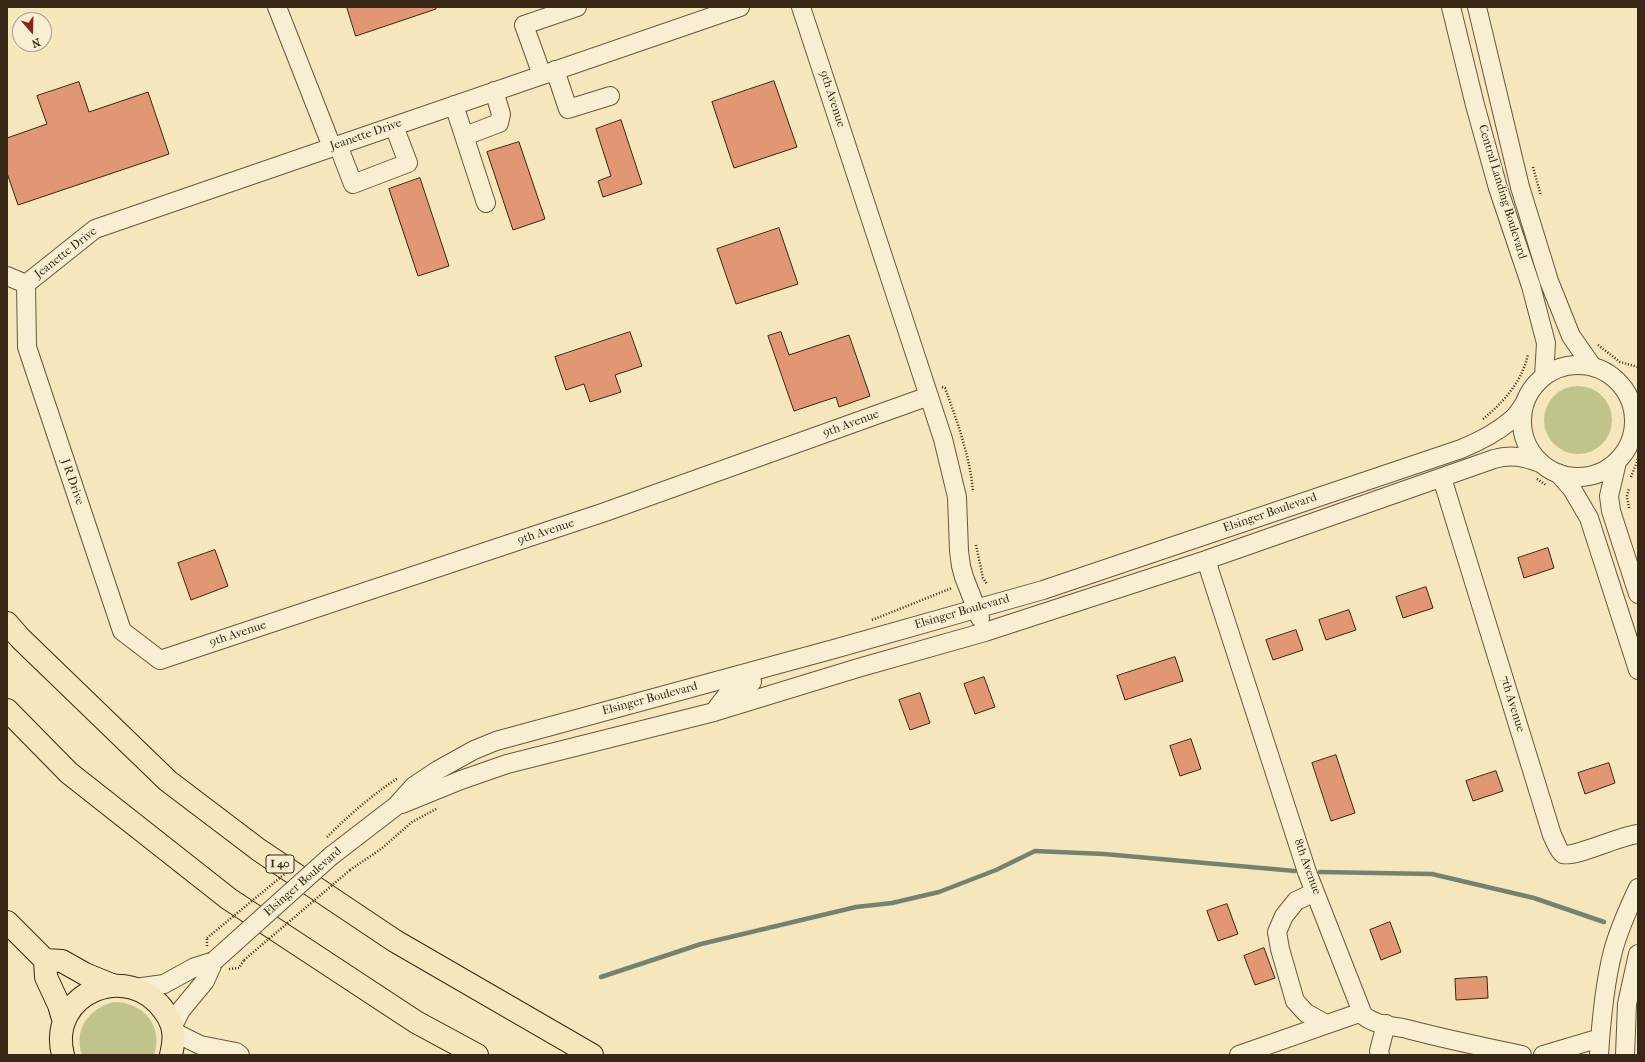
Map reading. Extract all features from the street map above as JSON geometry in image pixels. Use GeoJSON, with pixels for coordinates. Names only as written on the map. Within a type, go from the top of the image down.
{"type":"FeatureCollection","features":[{"type":"Feature","properties":{"kind":"main road","name":"I 40"},"geometry":{"type":"LineString","coordinates":[[7,623],[20,638],[168,781],[259,850],[395,941],[592,1055]]}},
{"type":"Feature","properties":{"kind":"main road"},"geometry":{"type":"LineString","coordinates":[[7,710],[69,773],[229,899],[416,1022],[477,1055]]}},
{"type":"Feature","properties":{"kind":"main road"},"geometry":{"type":"LineString","coordinates":[[7,922],[45,960],[46,977],[59,1005],[64,1022]]}},
{"type":"Feature","properties":{"kind":"main road"},"geometry":{"type":"LineString","coordinates":[[45,960],[62,961],[85,974],[112,985]]}},
{"type":"Feature","properties":{"kind":"main road"},"geometry":{"type":"LineString","coordinates":[[62,1053],[61,1037],[64,1022],[71,1010],[84,996],[101,988],[112,985],[124,985],[135,988],[154,998],[161,1006],[173,1029],[174,1041],[171,1055]]}},
{"type":"Feature","properties":{"kind":"street"},"geometry":{"type":"LineString","coordinates":[[277,7],[335,146],[353,184],[408,163],[394,126]]}},
{"type":"Feature","properties":{"kind":"street"},"geometry":{"type":"LineString","coordinates":[[577,7],[524,25],[568,109],[610,96]]}},
{"type":"Feature","properties":{"kind":"street","name":"Jeanette Drive"},"geometry":{"type":"LineString","coordinates":[[7,276],[26,284],[95,228],[549,73],[714,11],[740,7]]}},
{"type":"Feature","properties":{"kind":"street","name":"9th Avenue"},"geometry":{"type":"LineString","coordinates":[[802,7],[943,439],[957,497],[961,566],[985,632]]}},
{"type":"Feature","properties":{"kind":"street","name":"Central Landing Boulevard"},"geometry":{"type":"LineString","coordinates":[[1451,7],[1475,105],[1498,188],[1531,286],[1546,343],[1544,376]]}},
{"type":"Feature","properties":{"kind":"street","name":"Central Landing Boulevard"},"geometry":{"type":"LineString","coordinates":[[1477,7],[1520,187],[1550,281],[1571,336],[1592,366]]}},
{"type":"Feature","properties":{"kind":"street"},"geometry":{"type":"LineString","coordinates":[[465,136],[499,122],[501,114],[494,92]]}},
{"type":"Feature","properties":{"kind":"street"},"geometry":{"type":"LineString","coordinates":[[454,105],[486,203]]}},
{"type":"Feature","properties":{"kind":"street","name":"J R Drive"},"geometry":{"type":"LineString","coordinates":[[26,284],[27,347],[122,630],[160,660]]}},
{"type":"Feature","properties":{"kind":"street"},"geometry":{"type":"LineString","coordinates":[[1555,481],[1570,476],[1583,477],[1595,474],[1617,462],[1635,434],[1630,384],[1592,366],[1575,365],[1558,368],[1544,376],[1532,389],[1524,404],[1522,420],[1524,436],[1536,470],[1555,481],[1572,489],[1589,518],[1638,670]]}},
{"type":"Feature","properties":{"kind":"street","name":"9th Avenue"},"geometry":{"type":"LineString","coordinates":[[160,660],[606,512],[929,396]]}},
{"type":"Feature","properties":{"kind":"street","name":"Elsinger Boulevard"},"geometry":{"type":"LineString","coordinates":[[173,1029],[181,1010],[205,981],[214,962],[332,856],[396,806],[414,786],[438,770],[474,750],[496,741],[834,649],[1043,590],[1461,449],[1504,426],[1512,420],[1524,404]]}},
{"type":"Feature","properties":{"kind":"street","name":"Elsinger Boulevard"},"geometry":{"type":"LineString","coordinates":[[396,806],[460,780],[507,764],[714,712],[858,668],[985,632],[1206,560],[1504,456],[1526,458],[1536,470]]}},
{"type":"Feature","properties":{"kind":"street"},"geometry":{"type":"LineString","coordinates":[[1617,462],[1609,496],[1610,511],[1638,594]]}},
{"type":"Feature","properties":{"kind":"street","name":"7th Avenue"},"geometry":{"type":"LineString","coordinates":[[1442,478],[1552,835],[1561,852],[1565,854],[1578,852],[1638,834]]}},
{"type":"Feature","properties":{"kind":"street","name":"8th Avenue"},"geometry":{"type":"LineString","coordinates":[[1206,560],[1307,872],[1362,1012]]}},
{"type":"Feature","properties":{"kind":"street"},"geometry":{"type":"LineString","coordinates":[[714,712],[728,692],[732,689],[808,666],[820,660],[834,649]]}},
{"type":"Feature","properties":{"kind":"street"},"geometry":{"type":"LineString","coordinates":[[1543,1055],[1600,1046],[1613,952],[1626,912],[1638,888]]}},
{"type":"Feature","properties":{"kind":"street"},"geometry":{"type":"LineString","coordinates":[[1315,892],[1296,901],[1284,916],[1277,932],[1280,949],[1295,1002],[1306,1013],[1326,1024]]}},
{"type":"Feature","properties":{"kind":"street"},"geometry":{"type":"LineString","coordinates":[[1625,1055],[1627,1004],[1638,954]]}},
{"type":"Feature","properties":{"kind":"street","name":"Elsinger Boulevard"},"geometry":{"type":"LineString","coordinates":[[135,988],[164,984],[195,967],[214,962]]}},
{"type":"Feature","properties":{"kind":"street"},"geometry":{"type":"LineString","coordinates":[[1239,1055],[1362,1012],[1367,1019],[1386,1024],[1457,1049],[1522,1055]]}},
{"type":"Feature","properties":{"kind":"street"},"geometry":{"type":"LineString","coordinates":[[1380,1055],[1379,1051],[1386,1024]]}},
{"type":"Feature","properties":{"kind":"street"},"geometry":{"type":"LineString","coordinates":[[173,1029],[200,1045],[236,1052],[240,1055]]}},
{"type":"Feature","properties":{"kind":"path"},"geometry":{"type":"LineString","coordinates":[[1532,162],[1542,199]]}},
{"type":"Feature","properties":{"kind":"path"},"geometry":{"type":"LineString","coordinates":[[1596,343],[1620,362],[1638,367]]}},
{"type":"Feature","properties":{"kind":"path"},"geometry":{"type":"LineString","coordinates":[[1479,422],[1500,404],[1517,382],[1527,359],[1529,348]]}},
{"type":"Feature","properties":{"kind":"path"},"geometry":{"type":"LineString","coordinates":[[1630,480],[1638,460]]}},
{"type":"Feature","properties":{"kind":"path"},"geometry":{"type":"LineString","coordinates":[[1536,470],[1537,479],[1555,481]]}},
{"type":"Feature","properties":{"kind":"path"},"geometry":{"type":"LineString","coordinates":[[1629,485],[1627,496],[1631,515]]}},
{"type":"Feature","properties":{"kind":"path"},"geometry":{"type":"LineString","coordinates":[[875,619],[952,589]]}},
{"type":"Feature","properties":{"kind":"path"},"geometry":{"type":"LineString","coordinates":[[239,968],[244,960],[350,870],[381,849],[412,822],[439,807]]}},
{"type":"Feature","properties":{"kind":"path"},"geometry":{"type":"LineString","coordinates":[[208,938],[289,870]]}},
{"type":"Feature","properties":{"kind":"green space"},"geometry":{"type":"Polygon","coordinates":[[[1571,386],[1585,386],[1597,391],[1607,401],[1612,413],[1612,427],[1607,439],[1597,449],[1585,454],[1571,454],[1559,449],[1549,439],[1544,427],[1544,413],[1549,401],[1559,391],[1571,386]]]}},
{"type":"Feature","properties":{"kind":"green space"},"geometry":{"type":"Polygon","coordinates":[[[114,1002],[134,1006],[149,1018],[156,1034],[154,1055],[82,1055],[80,1037],[85,1021],[97,1009],[114,1002]]]}},
{"type":"Feature","properties":{"kind":"building"},"geometry":{"type":"Polygon","coordinates":[[[347,7],[436,7],[436,9],[356,36],[347,7]]]}},
{"type":"Feature","properties":{"kind":"building"},"geometry":{"type":"Polygon","coordinates":[[[774,81],[797,147],[734,168],[712,102],[774,81]]]}},
{"type":"Feature","properties":{"kind":"building"},"geometry":{"type":"Polygon","coordinates":[[[79,82],[89,112],[148,92],[169,154],[18,205],[7,173],[7,138],[47,124],[37,96],[79,82]]]}},
{"type":"Feature","properties":{"kind":"building"},"geometry":{"type":"Polygon","coordinates":[[[621,120],[642,184],[603,197],[598,181],[611,176],[596,129],[621,120]]]}},
{"type":"Feature","properties":{"kind":"building"},"geometry":{"type":"Polygon","coordinates":[[[519,142],[545,219],[513,230],[487,152],[519,142]]]}},
{"type":"Feature","properties":{"kind":"building"},"geometry":{"type":"Polygon","coordinates":[[[420,178],[449,266],[418,276],[389,189],[420,178]]]}},
{"type":"Feature","properties":{"kind":"building"},"geometry":{"type":"Polygon","coordinates":[[[779,228],[798,284],[736,304],[717,249],[779,228]]]}},
{"type":"Feature","properties":{"kind":"building"},"geometry":{"type":"Polygon","coordinates":[[[630,332],[642,366],[615,375],[621,392],[590,402],[584,384],[566,390],[555,357],[630,332]]]}},
{"type":"Feature","properties":{"kind":"building"},"geometry":{"type":"Polygon","coordinates":[[[781,332],[789,355],[849,335],[870,396],[839,407],[836,397],[794,411],[768,336],[781,332]]]}},
{"type":"Feature","properties":{"kind":"building"},"geometry":{"type":"Polygon","coordinates":[[[1548,548],[1554,568],[1524,578],[1518,558],[1548,548]]]}},
{"type":"Feature","properties":{"kind":"building"},"geometry":{"type":"Polygon","coordinates":[[[215,550],[228,586],[191,600],[178,563],[215,550]]]}},
{"type":"Feature","properties":{"kind":"building"},"geometry":{"type":"Polygon","coordinates":[[[1426,587],[1433,608],[1403,618],[1396,597],[1426,587]]]}},
{"type":"Feature","properties":{"kind":"building"},"geometry":{"type":"Polygon","coordinates":[[[1349,610],[1356,630],[1326,640],[1319,620],[1349,610]]]}},
{"type":"Feature","properties":{"kind":"building"},"geometry":{"type":"Polygon","coordinates":[[[1296,630],[1303,650],[1273,660],[1266,640],[1296,630]]]}},
{"type":"Feature","properties":{"kind":"building"},"geometry":{"type":"Polygon","coordinates":[[[1175,657],[1183,681],[1125,700],[1117,676],[1175,657]]]}},
{"type":"Feature","properties":{"kind":"building"},"geometry":{"type":"Polygon","coordinates":[[[984,677],[995,707],[975,714],[964,684],[984,677]]]}},
{"type":"Feature","properties":{"kind":"building"},"geometry":{"type":"Polygon","coordinates":[[[920,693],[930,723],[910,730],[899,700],[920,693]]]}},
{"type":"Feature","properties":{"kind":"building"},"geometry":{"type":"Polygon","coordinates":[[[1191,739],[1201,769],[1180,776],[1170,746],[1191,739]]]}},
{"type":"Feature","properties":{"kind":"building"},"geometry":{"type":"Polygon","coordinates":[[[1336,755],[1355,813],[1331,821],[1312,763],[1336,755]]]}},
{"type":"Feature","properties":{"kind":"building"},"geometry":{"type":"Polygon","coordinates":[[[1609,763],[1615,783],[1585,794],[1578,773],[1609,763]]]}},
{"type":"Feature","properties":{"kind":"building"},"geometry":{"type":"Polygon","coordinates":[[[1496,771],[1503,791],[1473,801],[1466,781],[1496,771]]]}},
{"type":"Feature","properties":{"kind":"building"},"geometry":{"type":"Polygon","coordinates":[[[1227,904],[1238,934],[1218,941],[1207,911],[1227,904]]]}},
{"type":"Feature","properties":{"kind":"building"},"geometry":{"type":"Polygon","coordinates":[[[1390,922],[1401,952],[1381,960],[1370,930],[1390,922]]]}},
{"type":"Feature","properties":{"kind":"building"},"geometry":{"type":"Polygon","coordinates":[[[1264,948],[1275,978],[1255,985],[1244,956],[1264,948]]]}},
{"type":"Feature","properties":{"kind":"building"},"geometry":{"type":"Polygon","coordinates":[[[1487,977],[1488,998],[1456,1000],[1455,979],[1487,977]]]}},
{"type":"Feature","properties":{"kind":"waterway"},"geometry":{"type":"LineString","coordinates":[[601,977],[701,944],[856,907],[892,903],[939,892],[996,870],[1035,851],[1104,854],[1295,871]]}},
{"type":"Feature","properties":{"kind":"waterway"},"geometry":{"type":"LineString","coordinates":[[1320,872],[1432,874],[1534,898],[1604,922]]}}]}
